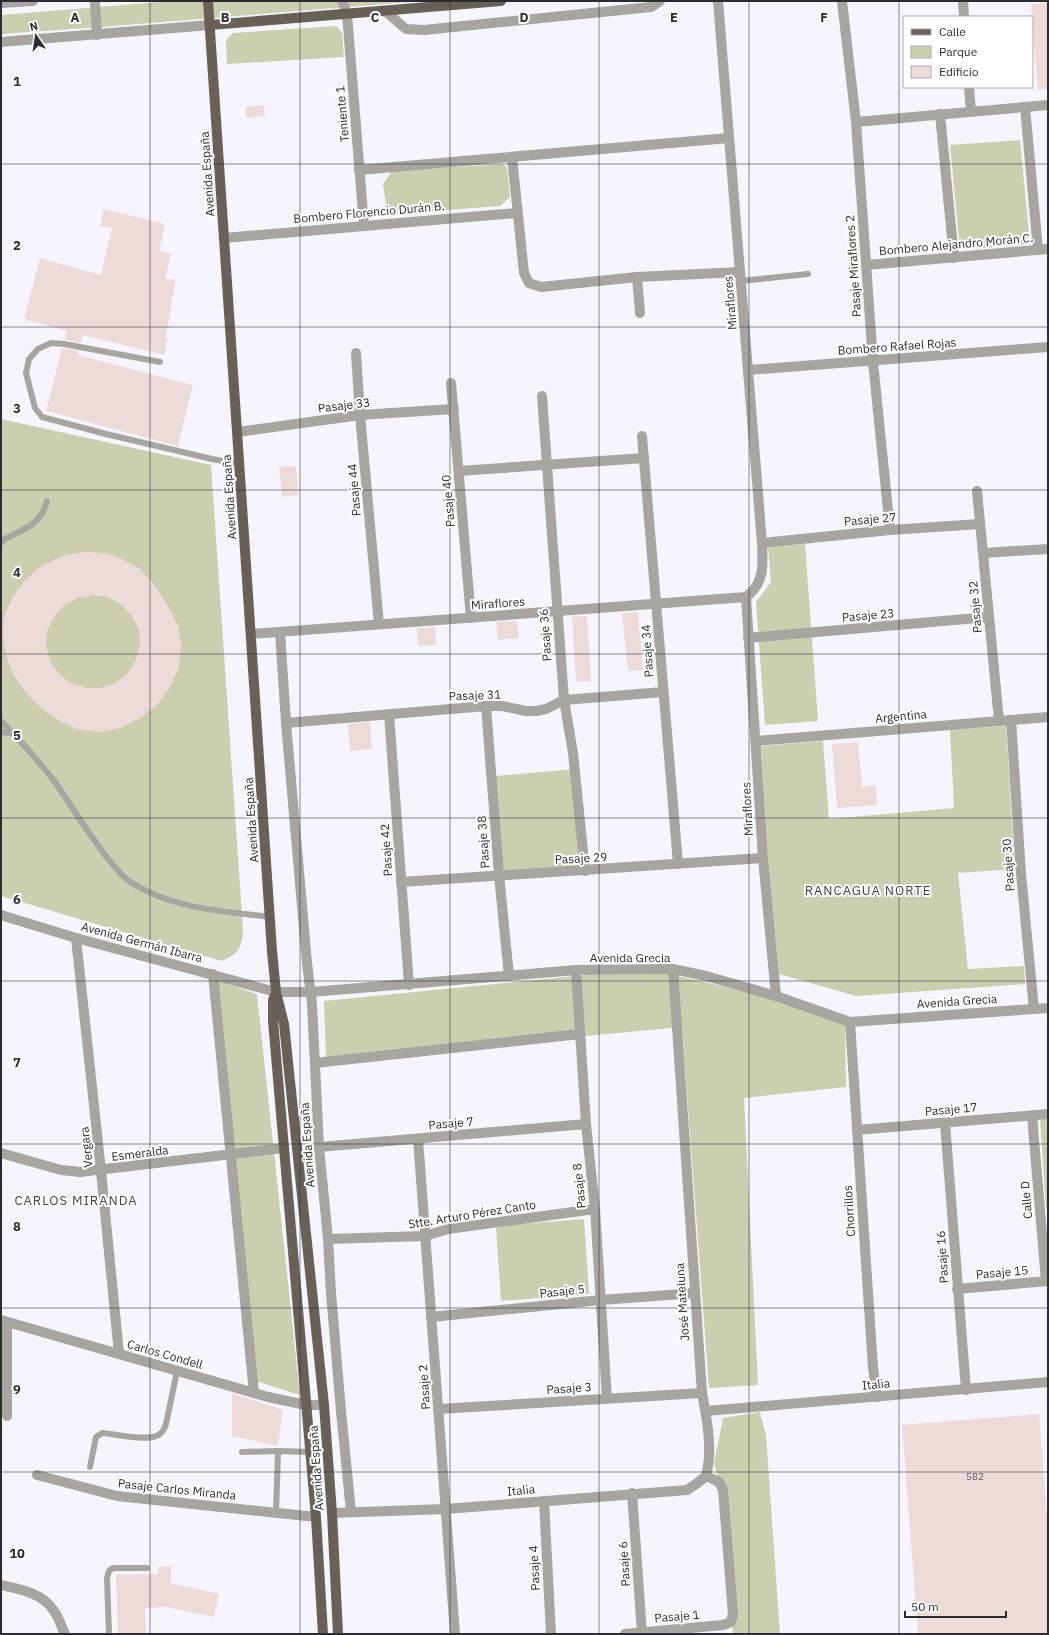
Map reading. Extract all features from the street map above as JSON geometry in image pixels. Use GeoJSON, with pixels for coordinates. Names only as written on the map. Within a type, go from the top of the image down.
{"type":"FeatureCollection","features":[{"type":"Feature","properties":{"kind":"main road","name":"Avenida España"},"geometry":{"type":"LineString","coordinates":[[208,1],[276,992],[284,1024],[324,1405],[332,1513],[338,1634]]}},
{"type":"Feature","properties":{"kind":"main road"},"geometry":{"type":"LineString","coordinates":[[210,25],[501,1]]}},
{"type":"Feature","properties":{"kind":"main road","name":"Avenida España"},"geometry":{"type":"LineString","coordinates":[[276,992],[273,1000],[273,1021],[316,1517],[323,1634]]}},
{"type":"Feature","properties":{"kind":"street"},"geometry":{"type":"LineString","coordinates":[[1,3],[33,1]]}},
{"type":"Feature","properties":{"kind":"street"},"geometry":{"type":"LineString","coordinates":[[95,1],[97,35]]}},
{"type":"Feature","properties":{"kind":"street","name":"Teniente 1"},"geometry":{"type":"LineString","coordinates":[[342,1],[347,14],[364,226]]}},
{"type":"Feature","properties":{"kind":"street"},"geometry":{"type":"LineString","coordinates":[[385,10],[406,29],[424,30],[651,7],[660,1]]}},
{"type":"Feature","properties":{"kind":"street","name":"Miraflores"},"geometry":{"type":"LineString","coordinates":[[252,634],[746,597],[755,590],[763,571],[762,543],[718,1]]}},
{"type":"Feature","properties":{"kind":"street","name":"Pasaje Miraflores 2"},"geometry":{"type":"LineString","coordinates":[[842,1],[856,122],[873,362],[890,530]]}},
{"type":"Feature","properties":{"kind":"street"},"geometry":{"type":"LineString","coordinates":[[963,1],[964,16]]}},
{"type":"Feature","properties":{"kind":"street"},"geometry":{"type":"LineString","coordinates":[[1,42],[210,25]]}},
{"type":"Feature","properties":{"kind":"street"},"geometry":{"type":"LineString","coordinates":[[969,88],[971,112]]}},
{"type":"Feature","properties":{"kind":"street"},"geometry":{"type":"LineString","coordinates":[[856,122],[1048,105]]}},
{"type":"Feature","properties":{"kind":"street"},"geometry":{"type":"LineString","coordinates":[[1025,107],[1043,250]]}},
{"type":"Feature","properties":{"kind":"street"},"geometry":{"type":"LineString","coordinates":[[940,114],[954,258]]}},
{"type":"Feature","properties":{"kind":"street"},"geometry":{"type":"LineString","coordinates":[[359,170],[729,138]]}},
{"type":"Feature","properties":{"kind":"street"},"geometry":{"type":"LineString","coordinates":[[512,157],[516,213],[524,273],[529,283],[541,287],[637,277],[741,277]]}},
{"type":"Feature","properties":{"kind":"street","name":"Bombero Florencio Durán B."},"geometry":{"type":"LineString","coordinates":[[224,238],[516,213]]}},
{"type":"Feature","properties":{"kind":"street","name":"Bombero Alejandro Morán C."},"geometry":{"type":"LineString","coordinates":[[866,266],[1043,250]]}},
{"type":"Feature","properties":{"kind":"street"},"geometry":{"type":"LineString","coordinates":[[637,277],[640,313]]}},
{"type":"Feature","properties":{"kind":"street","name":"Bombero Rafael Rojas"},"geometry":{"type":"LineString","coordinates":[[749,370],[873,362],[1048,347]]}},
{"type":"Feature","properties":{"kind":"street","name":"Pasaje 44"},"geometry":{"type":"LineString","coordinates":[[356,353],[360,415],[379,624]]}},
{"type":"Feature","properties":{"kind":"street","name":"Pasaje 40"},"geometry":{"type":"LineString","coordinates":[[451,383],[471,618]]}},
{"type":"Feature","properties":{"kind":"street","name":"Pasaje 36"},"geometry":{"type":"LineString","coordinates":[[542,396],[556,611],[564,700],[573,753],[585,871]]}},
{"type":"Feature","properties":{"kind":"street","name":"Pasaje 33"},"geometry":{"type":"LineString","coordinates":[[238,432],[360,415],[454,409]]}},
{"type":"Feature","properties":{"kind":"street","name":"Pasaje 34"},"geometry":{"type":"LineString","coordinates":[[642,436],[678,864]]}},
{"type":"Feature","properties":{"kind":"street"},"geometry":{"type":"LineString","coordinates":[[459,471],[644,458]]}},
{"type":"Feature","properties":{"kind":"street","name":"Pasaje 32"},"geometry":{"type":"LineString","coordinates":[[977,491],[999,721]]}},
{"type":"Feature","properties":{"kind":"street","name":"Pasaje 27"},"geometry":{"type":"LineString","coordinates":[[762,543],[890,530],[980,524]]}},
{"type":"Feature","properties":{"kind":"street"},"geometry":{"type":"LineString","coordinates":[[983,553],[1048,549]]}},
{"type":"Feature","properties":{"kind":"street","name":"Miraflores"},"geometry":{"type":"LineString","coordinates":[[746,597],[763,858],[776,996]]}},
{"type":"Feature","properties":{"kind":"street","name":"Pasaje 23"},"geometry":{"type":"LineString","coordinates":[[748,638],[989,617]]}},
{"type":"Feature","properties":{"kind":"street","name":"Avenida España"},"geometry":{"type":"LineString","coordinates":[[280,632],[286,723],[307,963],[311,992],[319,1147],[328,1239],[340,1411],[351,1512]]}},
{"type":"Feature","properties":{"kind":"street","name":"Pasaje 31"},"geometry":{"type":"LineString","coordinates":[[286,723],[486,706],[502,706],[526,711],[536,711],[546,709],[564,700],[663,692]]}},
{"type":"Feature","properties":{"kind":"street","name":"Pasaje 38"},"geometry":{"type":"LineString","coordinates":[[486,706],[499,875],[509,976]]}},
{"type":"Feature","properties":{"kind":"street","name":"Pasaje 42"},"geometry":{"type":"LineString","coordinates":[[389,714],[409,985]]}},
{"type":"Feature","properties":{"kind":"street","name":"Argentina"},"geometry":{"type":"LineString","coordinates":[[756,741],[1048,717]]}},
{"type":"Feature","properties":{"kind":"street","name":"Pasaje 30"},"geometry":{"type":"LineString","coordinates":[[1011,720],[1021,874],[1034,1009]]}},
{"type":"Feature","properties":{"kind":"street","name":"Pasaje 29"},"geometry":{"type":"LineString","coordinates":[[402,882],[763,858]]}},
{"type":"Feature","properties":{"kind":"street","name":"Avenida Germán Ibarra"},"geometry":{"type":"LineString","coordinates":[[1,915],[76,938],[276,992]]}},
{"type":"Feature","properties":{"kind":"street","name":"Vergara"},"geometry":{"type":"LineString","coordinates":[[76,938],[119,1354]]}},
{"type":"Feature","properties":{"kind":"street","name":"Avenida Grecia"},"geometry":{"type":"LineString","coordinates":[[276,992],[311,992],[409,985],[576,970],[672,969],[706,976],[776,996],[850,1022],[1048,1008]]}},
{"type":"Feature","properties":{"kind":"street","name":"José Mateluna"},"geometry":{"type":"LineString","coordinates":[[672,969],[702,1393],[706,1411],[709,1454],[709,1466],[706,1476]]}},
{"type":"Feature","properties":{"kind":"street","name":"Pasaje 8"},"geometry":{"type":"LineString","coordinates":[[576,970],[586,1124],[595,1209],[607,1399]]}},
{"type":"Feature","properties":{"kind":"street"},"geometry":{"type":"LineString","coordinates":[[213,974],[232,1154],[254,1393]]}},
{"type":"Feature","properties":{"kind":"street","name":"Chorrillos"},"geometry":{"type":"LineString","coordinates":[[850,1022],[872,1360],[877,1397]]}},
{"type":"Feature","properties":{"kind":"street"},"geometry":{"type":"LineString","coordinates":[[315,1063],[580,1034]]}},
{"type":"Feature","properties":{"kind":"street","name":"Pasaje 17"},"geometry":{"type":"LineString","coordinates":[[857,1130],[1048,1114]]}},
{"type":"Feature","properties":{"kind":"street","name":"Calle D"},"geometry":{"type":"LineString","coordinates":[[1032,1116],[1047,1281]]}},
{"type":"Feature","properties":{"kind":"street","name":"Pasaje 16"},"geometry":{"type":"LineString","coordinates":[[945,1123],[966,1390]]}},
{"type":"Feature","properties":{"kind":"street","name":"Pasaje 7"},"geometry":{"type":"LineString","coordinates":[[319,1147],[586,1124]]}},
{"type":"Feature","properties":{"kind":"street","name":"Pasaje 2"},"geometry":{"type":"LineString","coordinates":[[418,1139],[454,1634]]}},
{"type":"Feature","properties":{"kind":"street","name":"Esmeralda"},"geometry":{"type":"LineString","coordinates":[[1,1153],[72,1172],[101,1171],[284,1148]]}},
{"type":"Feature","properties":{"kind":"street","name":"Stte. Arturo Pérez Canto"},"geometry":{"type":"LineString","coordinates":[[328,1239],[425,1236],[448,1229],[595,1209]]}},
{"type":"Feature","properties":{"kind":"street","name":"Pasaje 15"},"geometry":{"type":"LineString","coordinates":[[957,1289],[1047,1281]]}},
{"type":"Feature","properties":{"kind":"street","name":"Pasaje 5"},"geometry":{"type":"LineString","coordinates":[[431,1317],[601,1300],[695,1293]]}},
{"type":"Feature","properties":{"kind":"street"},"geometry":{"type":"LineString","coordinates":[[4,1321],[7,1416]]}},
{"type":"Feature","properties":{"kind":"street","name":"Carlos Condell"},"geometry":{"type":"LineString","coordinates":[[4,1321],[254,1393],[306,1405],[324,1405]]}},
{"type":"Feature","properties":{"kind":"street","name":"Italia"},"geometry":{"type":"LineString","coordinates":[[706,1411],[1048,1382]]}},
{"type":"Feature","properties":{"kind":"street","name":"Pasaje 3"},"geometry":{"type":"LineString","coordinates":[[438,1410],[702,1393]]}},
{"type":"Feature","properties":{"kind":"street","name":"Pasaje Carlos Miranda"},"geometry":{"type":"LineString","coordinates":[[37,1476],[117,1496],[316,1517]]}},
{"type":"Feature","properties":{"kind":"street","name":"Italia"},"geometry":{"type":"LineString","coordinates":[[332,1513],[446,1509],[632,1493],[687,1490],[706,1476]]}},
{"type":"Feature","properties":{"kind":"street","name":"Pasaje 1"},"geometry":{"type":"LineString","coordinates":[[626,1634],[723,1625],[731,1622],[733,1614],[723,1490],[718,1482],[706,1476]]}},
{"type":"Feature","properties":{"kind":"street","name":"Pasaje 6"},"geometry":{"type":"LineString","coordinates":[[632,1493],[642,1633]]}},
{"type":"Feature","properties":{"kind":"street","name":"Pasaje 4"},"geometry":{"type":"LineString","coordinates":[[544,1501],[551,1634]]}},
{"type":"Feature","properties":{"kind":"street"},"geometry":{"type":"LineString","coordinates":[[1,1585],[31,1593],[44,1600],[54,1610],[65,1634]]}},
{"type":"Feature","properties":{"kind":"lane"},"geometry":{"type":"LineString","coordinates":[[741,277],[808,274]]}},
{"type":"Feature","properties":{"kind":"lane"},"geometry":{"type":"LineString","coordinates":[[160,362],[64,344],[51,343],[38,349],[29,358],[26,373],[35,408],[42,417],[189,454],[240,464]]}},
{"type":"Feature","properties":{"kind":"lane"},"geometry":{"type":"LineString","coordinates":[[1,543],[5,539],[38,520],[44,512],[47,501]]}},
{"type":"Feature","properties":{"kind":"lane"},"geometry":{"type":"LineString","coordinates":[[1,721],[56,783],[97,845],[117,870],[131,882],[147,892],[168,900],[195,907],[270,916]]}},
{"type":"Feature","properties":{"kind":"lane"},"geometry":{"type":"LineString","coordinates":[[1,732],[12,733]]}},
{"type":"Feature","properties":{"kind":"lane"},"geometry":{"type":"LineString","coordinates":[[90,1467],[96,1437],[99,1434],[102,1433],[147,1438],[156,1436],[164,1431],[177,1371]]}},
{"type":"Feature","properties":{"kind":"lane"},"geometry":{"type":"LineString","coordinates":[[276,1513],[278,1451]]}},
{"type":"Feature","properties":{"kind":"lane"},"geometry":{"type":"LineString","coordinates":[[242,1452],[310,1452]]}},
{"type":"Feature","properties":{"kind":"lane"},"geometry":{"type":"LineString","coordinates":[[109,1634],[107,1578],[109,1571],[112,1568],[147,1568]]}},
{"type":"Feature","properties":{"kind":"green space"},"geometry":{"type":"Polygon","coordinates":[[[172,1],[422,1],[1,34],[1,15],[172,1]]]}},
{"type":"Feature","properties":{"kind":"green space"},"geometry":{"type":"Polygon","coordinates":[[[336,26],[342,32],[344,57],[227,64],[226,40],[233,33],[336,26]]]}},
{"type":"Feature","properties":{"kind":"green space"},"geometry":{"type":"Polygon","coordinates":[[[1020,140],[1030,244],[960,250],[950,145],[1020,140]]]}},
{"type":"Feature","properties":{"kind":"green space"},"geometry":{"type":"Polygon","coordinates":[[[503,164],[507,168],[510,197],[500,206],[394,214],[387,211],[383,184],[392,171],[503,164]]]}},
{"type":"Feature","properties":{"kind":"green space"},"geometry":{"type":"Polygon","coordinates":[[[1,419],[211,465],[243,930],[242,941],[236,952],[222,961],[1,896],[1,419]]]}},
{"type":"Feature","properties":{"kind":"green space"},"geometry":{"type":"Polygon","coordinates":[[[805,544],[818,721],[765,725],[756,602],[771,582],[768,547],[805,544]]]}},
{"type":"Feature","properties":{"kind":"green space"},"geometry":{"type":"Polygon","coordinates":[[[1006,726],[1015,869],[958,873],[968,969],[1024,966],[1025,984],[856,996],[779,974],[768,858],[761,746],[823,741],[829,819],[954,808],[950,730],[1006,726]]]}},
{"type":"Feature","properties":{"kind":"green space"},"geometry":{"type":"Polygon","coordinates":[[[575,769],[583,866],[503,872],[496,776],[575,769]]]}},
{"type":"Feature","properties":{"kind":"green space"},"geometry":{"type":"Polygon","coordinates":[[[669,974],[774,998],[845,1025],[846,1087],[744,1098],[758,1385],[709,1388],[682,1027],[326,1060],[324,1001],[585,975],[669,974]]]}},
{"type":"Feature","properties":{"kind":"green space"},"geometry":{"type":"Polygon","coordinates":[[[210,978],[257,994],[300,1395],[249,1379],[210,978]]]}},
{"type":"Feature","properties":{"kind":"green space"},"geometry":{"type":"Polygon","coordinates":[[[1040,1118],[1048,1118],[1048,1209],[1046,1209],[1040,1118]]]}},
{"type":"Feature","properties":{"kind":"green space"},"geometry":{"type":"Polygon","coordinates":[[[584,1219],[589,1294],[501,1301],[496,1226],[584,1219]]]}},
{"type":"Feature","properties":{"kind":"green space"},"geometry":{"type":"Polygon","coordinates":[[[760,1412],[766,1435],[780,1634],[733,1634],[719,1482],[714,1463],[723,1418],[760,1412]]]}},
{"type":"Feature","properties":{"kind":"building"},"geometry":{"type":"Polygon","coordinates":[[[1048,3],[1048,89],[1038,90],[1031,4],[1048,3]]]}},
{"type":"Feature","properties":{"kind":"building"},"geometry":{"type":"Polygon","coordinates":[[[264,105],[265,116],[247,118],[245,107],[264,105]]]}},
{"type":"Feature","properties":{"kind":"building"},"geometry":{"type":"Polygon","coordinates":[[[104,209],[165,224],[159,251],[171,254],[165,278],[176,280],[165,338],[168,338],[164,355],[83,335],[81,343],[65,340],[67,331],[24,319],[40,258],[101,275],[112,228],[100,226],[104,209]]]}},
{"type":"Feature","properties":{"kind":"building"},"geometry":{"type":"Polygon","coordinates":[[[62,348],[79,351],[78,355],[193,385],[178,446],[46,411],[62,348]]]}},
{"type":"Feature","properties":{"kind":"building"},"geometry":{"type":"Polygon","coordinates":[[[296,466],[298,495],[282,497],[279,467],[296,466]]]}},
{"type":"Feature","properties":{"kind":"building"},"geometry":{"type":"Polygon","coordinates":[[[84,552],[106,553],[122,559],[140,569],[155,586],[168,606],[178,626],[181,646],[179,667],[170,687],[157,705],[140,718],[120,728],[99,732],[77,729],[60,721],[42,709],[27,694],[14,676],[6,655],[3,636],[4,617],[13,596],[26,579],[43,565],[63,556],[84,552]],[[93,595],[78,598],[64,605],[54,617],[47,631],[46,646],[50,661],[59,674],[71,683],[86,688],[101,688],[116,683],[128,673],[136,660],[140,645],[139,630],[132,616],[122,605],[108,597],[93,595]]]}},
{"type":"Feature","properties":{"kind":"building"},"geometry":{"type":"Polygon","coordinates":[[[638,612],[643,670],[628,671],[622,613],[638,612]]]}},
{"type":"Feature","properties":{"kind":"building"},"geometry":{"type":"Polygon","coordinates":[[[587,616],[591,681],[576,682],[572,617],[587,616]]]}},
{"type":"Feature","properties":{"kind":"building"},"geometry":{"type":"Polygon","coordinates":[[[517,621],[519,638],[498,640],[496,622],[517,621]]]}},
{"type":"Feature","properties":{"kind":"building"},"geometry":{"type":"Polygon","coordinates":[[[435,627],[436,645],[418,646],[417,628],[435,627]]]}},
{"type":"Feature","properties":{"kind":"building"},"geometry":{"type":"Polygon","coordinates":[[[370,722],[372,749],[350,751],[348,724],[370,722]]]}},
{"type":"Feature","properties":{"kind":"building"},"geometry":{"type":"Polygon","coordinates":[[[858,742],[862,787],[876,785],[877,805],[837,808],[832,744],[858,742]]]}},
{"type":"Feature","properties":{"kind":"building"},"geometry":{"type":"Polygon","coordinates":[[[232,1393],[283,1410],[278,1446],[232,1436],[232,1393]]]}},
{"type":"Feature","properties":{"kind":"building"},"geometry":{"type":"Polygon","coordinates":[[[1039,1414],[1048,1528],[1048,1634],[918,1634],[902,1425],[1039,1414]]]}},
{"type":"Feature","properties":{"kind":"building"},"geometry":{"type":"Polygon","coordinates":[[[171,1566],[171,1583],[219,1594],[214,1617],[166,1607],[145,1608],[146,1634],[118,1634],[116,1575],[158,1574],[158,1567],[171,1566]]]}},
{"type":"Feature","properties":{"kind":"district","name":"RANCAGUA NORTE"},"geometry":{"type":"Point","coordinates":[868,890]}},
{"type":"Feature","properties":{"kind":"district","name":"CARLOS MIRANDA"},"geometry":{"type":"Point","coordinates":[76,1200]}}]}
